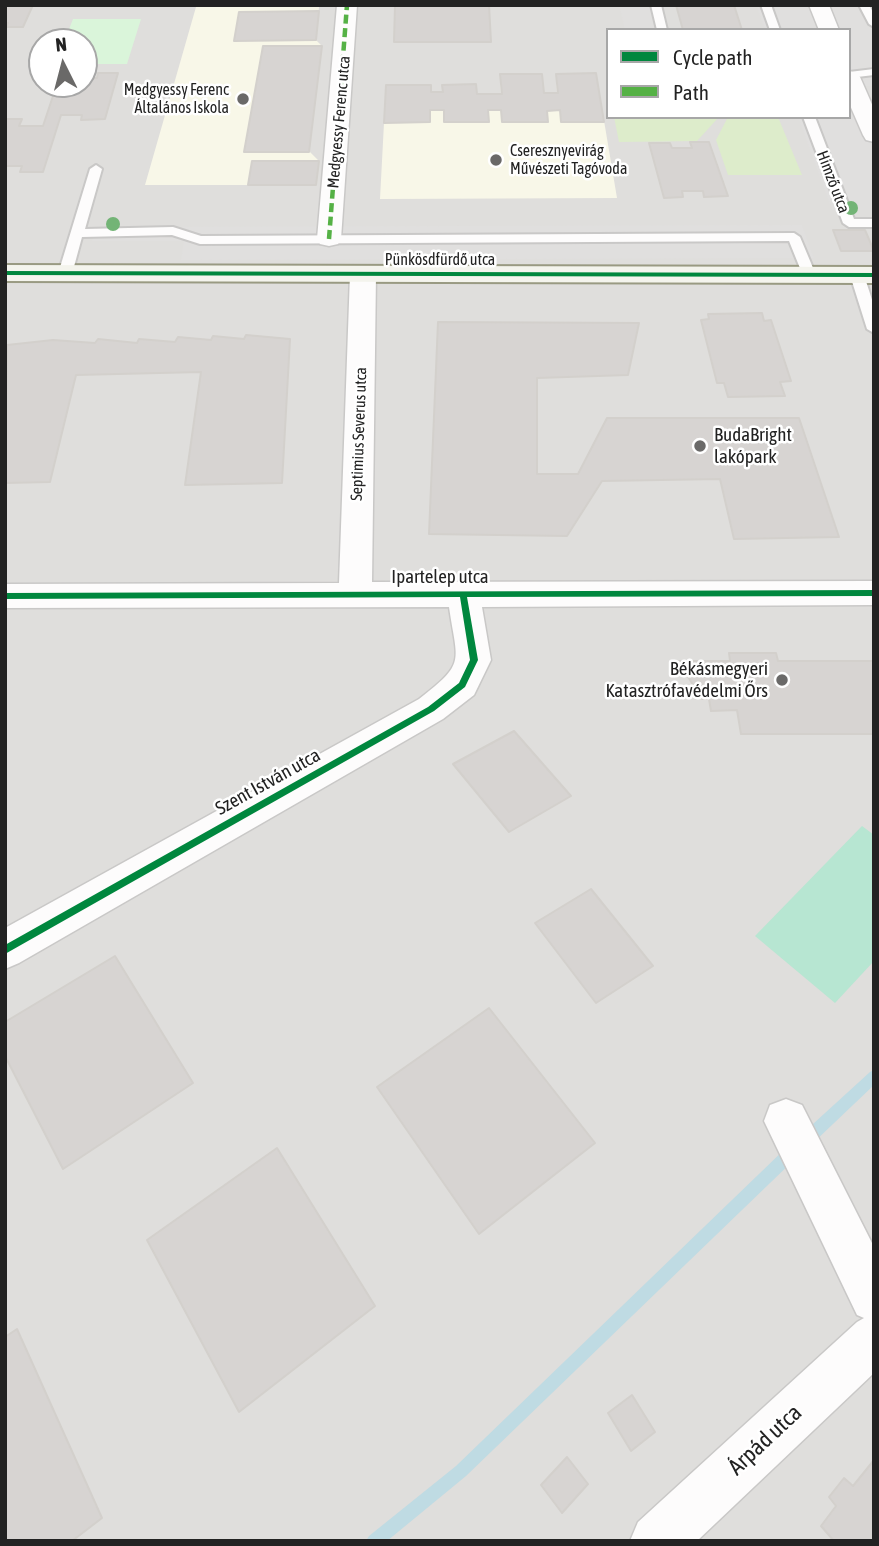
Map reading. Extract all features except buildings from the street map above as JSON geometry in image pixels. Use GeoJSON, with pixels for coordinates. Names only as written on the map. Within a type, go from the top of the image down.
{"type":"FeatureCollection","features":[{"type":"Feature","properties":{"kind":"street","name":"Medgyessy Ferenc utca"},"geometry":{"type":"LineString","coordinates":[[329,239],[347,5]]}},
{"type":"Feature","properties":{"kind":"street"},"geometry":{"type":"LineString","coordinates":[[819,5],[828,28]]}},
{"type":"Feature","properties":{"kind":"street"},"geometry":{"type":"LineString","coordinates":[[851,81],[874,135]]}},
{"type":"Feature","properties":{"kind":"street","name":"Pünkösdfürdő utca"},"geometry":{"type":"LineString","coordinates":[[5,273],[865,275]]}},
{"type":"Feature","properties":{"kind":"street","name":"Septimius Severus utca"},"geometry":{"type":"LineString","coordinates":[[355,594],[363,274]]}},
{"type":"Feature","properties":{"kind":"street","name":"Ipartelep utca"},"geometry":{"type":"LineString","coordinates":[[5,596],[874,593]]}},
{"type":"Feature","properties":{"kind":"street","name":"Szent István utca"},"geometry":{"type":"LineString","coordinates":[[5,950],[431,709],[462,685],[474,660],[463,594]]}},
{"type":"Feature","properties":{"kind":"street"},"geometry":{"type":"LineString","coordinates":[[786,1121],[874,1298]]}},
{"type":"Feature","properties":{"kind":"street","name":"Árpád utca"},"geometry":{"type":"LineString","coordinates":[[657,1541],[874,1339]]}},
{"type":"Feature","properties":{"kind":"lane"},"geometry":{"type":"LineString","coordinates":[[656,5],[662,28]]}},
{"type":"Feature","properties":{"kind":"lane"},"geometry":{"type":"LineString","coordinates":[[766,5],[774,28]]}},
{"type":"Feature","properties":{"kind":"lane"},"geometry":{"type":"LineString","coordinates":[[864,5],[874,24]]}},
{"type":"Feature","properties":{"kind":"lane"},"geometry":{"type":"LineString","coordinates":[[851,76],[874,72]]}},
{"type":"Feature","properties":{"kind":"lane","name":"Hímző utca"},"geometry":{"type":"LineString","coordinates":[[810,119],[849,223],[874,223]]}},
{"type":"Feature","properties":{"kind":"lane"},"geometry":{"type":"LineString","coordinates":[[65,274],[96,169]]}},
{"type":"Feature","properties":{"kind":"lane"},"geometry":{"type":"LineString","coordinates":[[77,233],[173,231],[200,240],[794,237],[809,275]]}},
{"type":"Feature","properties":{"kind":"lane"},"geometry":{"type":"LineString","coordinates":[[865,275],[874,329]]}},
{"type":"Feature","properties":{"kind":"shaded area"},"geometry":{"type":"Polygon","coordinates":[[[5,5],[874,5],[874,1541],[5,1541],[5,5]]]}},
{"type":"Feature","properties":{"kind":"shaded area"},"geometry":{"type":"Polygon","coordinates":[[[619,5],[656,5],[662,28],[625,28],[619,5]]]}},
{"type":"Feature","properties":{"kind":"shaded area"},"geometry":{"type":"Polygon","coordinates":[[[756,5],[874,5],[874,86],[854,86],[874,141],[874,210],[832,210],[799,119],[851,119],[851,28],[764,28],[756,5]]]}},
{"type":"Feature","properties":{"kind":"shaded area","name":"Medgyessy Ferenc Általános Iskola"},"geometry":{"type":"Polygon","coordinates":[[[196,7],[319,7],[316,40],[322,46],[309,151],[319,161],[316,185],[145,185],[196,7]]]}},
{"type":"Feature","properties":{"kind":"shaded area","name":"Cseresznyevirág Művészeti Tagóvoda"},"geometry":{"type":"Polygon","coordinates":[[[596,73],[617,198],[380,199],[386,85],[431,85],[432,92],[442,92],[442,85],[476,84],[477,94],[501,94],[500,74],[542,74],[544,93],[557,93],[556,74],[596,73]]]}},
{"type":"Feature","properties":{"kind":"shaded area"},"geometry":{"type":"Polygon","coordinates":[[[802,225],[814,258],[181,260],[184,241],[92,241],[96,227],[802,225]]]}},
{"type":"Feature","properties":{"kind":"green space"},"geometry":{"type":"Polygon","coordinates":[[[73,19],[141,19],[127,64],[98,64],[98,28],[69,28],[73,19]]]}},
{"type":"Feature","properties":{"kind":"green space"},"geometry":{"type":"Polygon","coordinates":[[[614,119],[717,119],[697,141],[619,142],[614,119]]]}},
{"type":"Feature","properties":{"kind":"green space"},"geometry":{"type":"Polygon","coordinates":[[[727,119],[779,119],[802,175],[728,175],[716,140],[727,119]]]}},
{"type":"Feature","properties":{"kind":"green space"},"geometry":{"type":"Polygon","coordinates":[[[862,826],[874,835],[874,961],[835,1003],[755,936],[862,826]]]}},
{"type":"Feature","properties":{"kind":"waterway"},"geometry":{"type":"LineString","coordinates":[[807,1139],[874,1076]]}},
{"type":"Feature","properties":{"kind":"waterway"},"geometry":{"type":"LineString","coordinates":[[374,1541],[461,1471],[792,1152]]}},
{"type":"Feature","properties":{"kind":"marked path"},"geometry":{"type":"LineString","coordinates":[[329,239],[347,5]]}},
{"type":"Feature","properties":{"kind":"cycle path"},"geometry":{"type":"LineString","coordinates":[[5,273],[874,275]]}},
{"type":"Feature","properties":{"kind":"cycle path"},"geometry":{"type":"LineString","coordinates":[[5,596],[874,593]]}},
{"type":"Feature","properties":{"kind":"cycle path"},"geometry":{"type":"LineString","coordinates":[[5,950],[431,709],[462,685],[474,660],[463,594]]}},
{"type":"Feature","properties":{"kind":"place","name":"Medgyessy Ferenc Általános Iskola"},"geometry":{"type":"Point","coordinates":[243,99]}},
{"type":"Feature","properties":{"kind":"place","name":"Cseresznyevirág Művészeti Tagóvoda"},"geometry":{"type":"Point","coordinates":[496,160]}},
{"type":"Feature","properties":{"kind":"place","name":"BudaBright lakópark"},"geometry":{"type":"Point","coordinates":[700,446]}},
{"type":"Feature","properties":{"kind":"place","name":"Békásmegyeri Katasztrófavédelmi Őrs"},"geometry":{"type":"Point","coordinates":[782,680]}}]}
